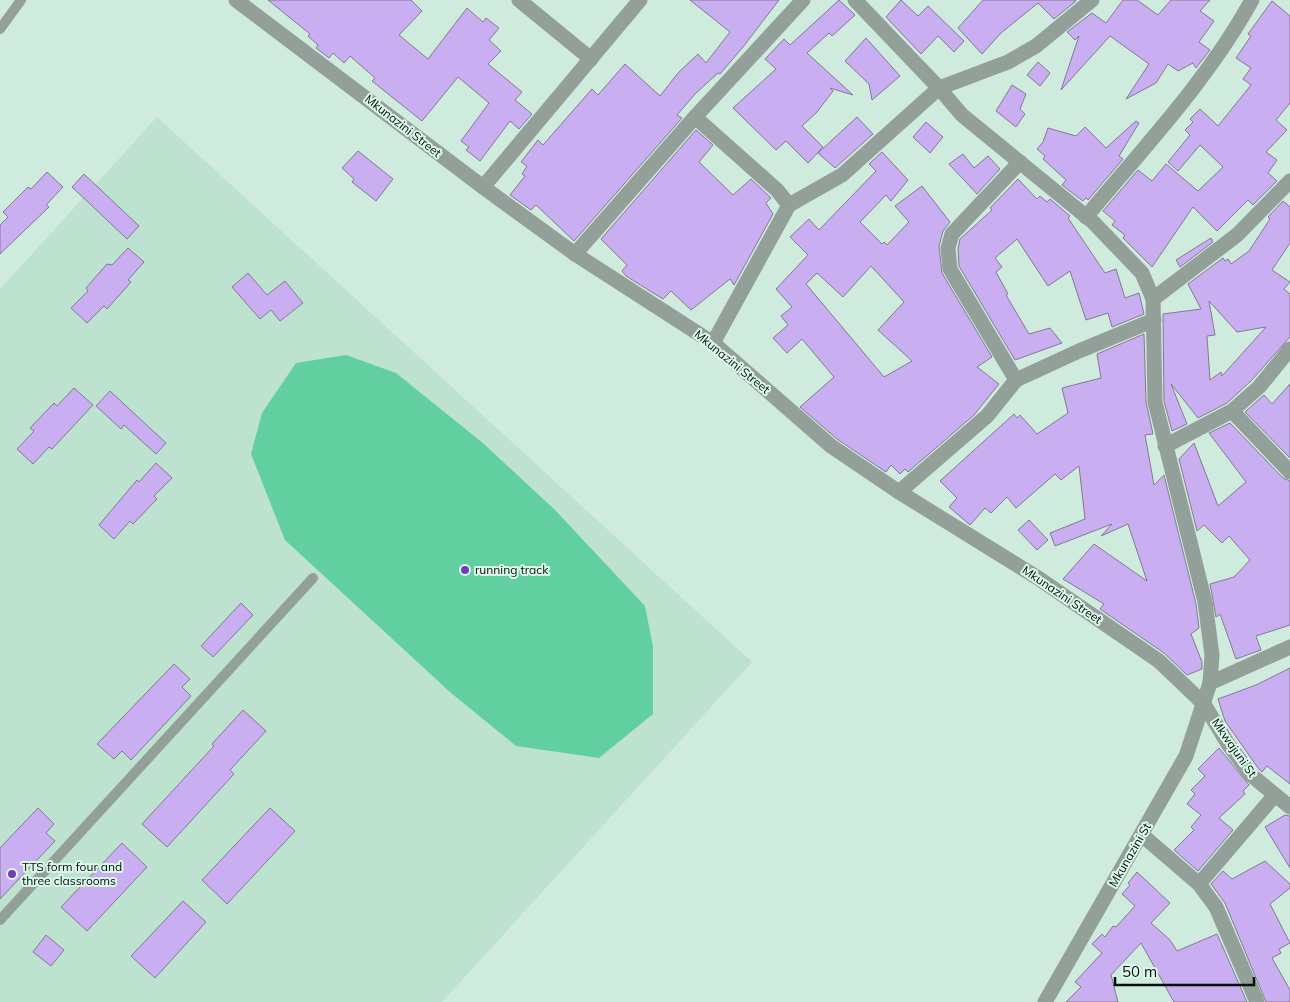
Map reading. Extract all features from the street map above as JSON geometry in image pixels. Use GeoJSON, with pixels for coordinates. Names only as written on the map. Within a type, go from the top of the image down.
{"type":"FeatureCollection","features":[{"type":"Feature","properties":{"kind":"street","name":"Mkunazini Street"},"geometry":{"type":"LineString","coordinates":[[236,0],[483,187],[575,254],[713,344],[831,446],[899,492],[1038,578],[1151,656],[1204,704]]}},
{"type":"Feature","properties":{"kind":"street"},"geometry":{"type":"LineString","coordinates":[[520,0],[591,59]]}},
{"type":"Feature","properties":{"kind":"street"},"geometry":{"type":"LineString","coordinates":[[483,187],[640,0]]}},
{"type":"Feature","properties":{"kind":"street"},"geometry":{"type":"LineString","coordinates":[[575,254],[695,117],[803,0]]}},
{"type":"Feature","properties":{"kind":"street","name":"Mkunazini St"},"geometry":{"type":"LineString","coordinates":[[855,0],[939,88],[962,115],[1086,217],[1142,273],[1153,300],[1155,402],[1164,446],[1205,602],[1212,654],[1210,684],[1186,756],[1045,1002]]}},
{"type":"Feature","properties":{"kind":"street"},"geometry":{"type":"LineString","coordinates":[[713,344],[789,205],[842,175],[939,88],[1008,62],[1036,46],[1092,0]]}},
{"type":"Feature","properties":{"kind":"street"},"geometry":{"type":"LineString","coordinates":[[1086,217],[1202,77],[1239,23],[1252,0]]}},
{"type":"Feature","properties":{"kind":"street"},"geometry":{"type":"LineString","coordinates":[[695,117],[777,190],[789,205]]}},
{"type":"Feature","properties":{"kind":"street"},"geometry":{"type":"LineString","coordinates":[[1016,380],[950,269],[948,248],[952,234],[1020,162]]}},
{"type":"Feature","properties":{"kind":"street"},"geometry":{"type":"LineString","coordinates":[[1153,300],[1202,265],[1237,235],[1290,181]]}},
{"type":"Feature","properties":{"kind":"street"},"geometry":{"type":"LineString","coordinates":[[899,492],[987,416],[1016,380],[1154,320]]}},
{"type":"Feature","properties":{"kind":"street"},"geometry":{"type":"LineString","coordinates":[[1164,446],[1232,411],[1259,387],[1290,349]]}},
{"type":"Feature","properties":{"kind":"street"},"geometry":{"type":"LineString","coordinates":[[1232,411],[1290,472]]}},
{"type":"Feature","properties":{"kind":"street"},"geometry":{"type":"LineString","coordinates":[[1210,684],[1290,647]]}},
{"type":"Feature","properties":{"kind":"street","name":"Mkwajuni St"},"geometry":{"type":"LineString","coordinates":[[1204,704],[1228,744],[1251,775],[1274,796],[1290,807]]}},
{"type":"Feature","properties":{"kind":"street"},"geometry":{"type":"LineString","coordinates":[[1199,884],[1274,796]]}},
{"type":"Feature","properties":{"kind":"street"},"geometry":{"type":"LineString","coordinates":[[1142,835],[1199,884],[1216,907],[1257,1002]]}},
{"type":"Feature","properties":{"kind":"lane"},"geometry":{"type":"LineString","coordinates":[[0,29],[21,0]]}},
{"type":"Feature","properties":{"kind":"lane"},"geometry":{"type":"LineString","coordinates":[[0,920],[313,578]]}},
{"type":"Feature","properties":{"kind":"shaded area"},"geometry":{"type":"Polygon","coordinates":[[[157,117],[752,662],[442,1002],[0,1002],[0,289],[157,117]]]}},
{"type":"Feature","properties":{"kind":"green space","name":"running track"},"geometry":{"type":"Polygon","coordinates":[[[346,355],[396,373],[484,444],[555,510],[645,606],[653,647],[653,714],[599,758],[516,746],[451,693],[285,540],[251,454],[262,413],[296,363],[346,355]]]}},
{"type":"Feature","properties":{"kind":"building"},"geometry":{"type":"Polygon","coordinates":[[[268,0],[411,0],[422,11],[399,35],[428,59],[467,8],[483,22],[486,18],[499,28],[489,40],[501,51],[488,64],[522,92],[515,100],[532,114],[519,129],[510,121],[480,161],[466,150],[469,147],[461,141],[489,103],[458,77],[422,121],[372,81],[375,78],[350,56],[344,63],[333,53],[329,58],[316,48],[318,45],[308,36],[310,34],[268,0]]]}},
{"type":"Feature","properties":{"kind":"building"},"geometry":{"type":"Polygon","coordinates":[[[690,0],[779,0],[720,74],[718,73],[695,94],[677,115],[682,118],[574,241],[536,205],[531,210],[510,195],[525,176],[522,174],[527,166],[521,162],[538,140],[543,145],[592,89],[598,95],[625,64],[660,96],[678,73],[698,54],[706,63],[730,32],[690,0]]]}},
{"type":"Feature","properties":{"kind":"building"},"geometry":{"type":"Polygon","coordinates":[[[839,0],[855,15],[832,36],[829,33],[807,53],[853,95],[830,88],[833,91],[817,112],[802,126],[823,147],[808,163],[786,141],[776,150],[733,108],[776,69],[765,59],[784,39],[790,45],[839,0]]]}},
{"type":"Feature","properties":{"kind":"building"},"geometry":{"type":"Polygon","coordinates":[[[901,0],[918,16],[928,6],[964,41],[954,52],[938,36],[921,54],[886,17],[901,0]]]}},
{"type":"Feature","properties":{"kind":"building"},"geometry":{"type":"Polygon","coordinates":[[[983,0],[1076,1],[1054,19],[1038,3],[1001,33],[982,54],[958,28],[983,0]]]}},
{"type":"Feature","properties":{"kind":"building"},"geometry":{"type":"Polygon","coordinates":[[[1123,0],[1137,0],[1158,15],[1171,0],[1210,0],[1200,11],[1214,21],[1199,42],[1210,50],[1196,68],[1193,63],[1178,71],[1168,64],[1156,83],[1126,99],[1149,64],[1110,36],[1061,90],[1079,36],[1075,40],[1067,32],[1092,13],[1106,23],[1123,0]]]}},
{"type":"Feature","properties":{"kind":"building"},"geometry":{"type":"Polygon","coordinates":[[[1272,1],[1290,16],[1290,103],[1276,120],[1287,130],[1266,152],[1277,160],[1268,173],[1277,181],[1253,205],[1248,200],[1217,231],[1193,207],[1152,267],[1123,238],[1125,235],[1112,225],[1115,221],[1103,211],[1138,170],[1152,181],[1166,164],[1198,191],[1223,167],[1200,145],[1178,171],[1168,162],[1190,135],[1185,130],[1193,122],[1190,119],[1200,109],[1218,126],[1251,85],[1243,79],[1251,68],[1236,58],[1251,36],[1248,34],[1272,1]]]}},
{"type":"Feature","properties":{"kind":"building"},"geometry":{"type":"Polygon","coordinates":[[[866,38],[900,76],[872,100],[869,84],[845,61],[866,38]]]}},
{"type":"Feature","properties":{"kind":"building"},"geometry":{"type":"Polygon","coordinates":[[[1038,62],[1050,73],[1040,86],[1027,75],[1038,62]]]}},
{"type":"Feature","properties":{"kind":"building"},"geometry":{"type":"Polygon","coordinates":[[[1012,85],[1026,94],[1020,109],[1025,114],[1016,127],[996,111],[1012,85]]]}},
{"type":"Feature","properties":{"kind":"building"},"geometry":{"type":"Polygon","coordinates":[[[857,117],[873,134],[835,168],[818,153],[857,117]]]}},
{"type":"Feature","properties":{"kind":"building"},"geometry":{"type":"Polygon","coordinates":[[[1136,121],[1139,123],[1119,156],[1123,159],[1088,200],[1086,198],[1083,201],[1062,185],[1066,180],[1043,159],[1045,156],[1037,149],[1043,142],[1048,128],[1076,136],[1085,127],[1106,148],[1136,121]]]}},
{"type":"Feature","properties":{"kind":"building"},"geometry":{"type":"Polygon","coordinates":[[[926,122],[943,137],[930,153],[913,137],[926,122]]]}},
{"type":"Feature","properties":{"kind":"building"},"geometry":{"type":"Polygon","coordinates":[[[696,130],[713,145],[699,162],[733,195],[751,179],[771,198],[766,203],[773,214],[734,285],[730,279],[691,310],[671,291],[663,299],[626,276],[622,271],[627,265],[601,239],[696,130]]]}},
{"type":"Feature","properties":{"kind":"building"},"geometry":{"type":"Polygon","coordinates":[[[358,151],[393,179],[376,201],[352,182],[354,179],[342,168],[358,151]]]}},
{"type":"Feature","properties":{"kind":"building"},"geometry":{"type":"Polygon","coordinates":[[[882,152],[908,180],[891,201],[886,195],[860,222],[882,244],[884,242],[887,245],[909,222],[895,206],[922,186],[950,222],[943,231],[939,246],[942,273],[992,357],[977,367],[999,384],[974,415],[908,472],[905,469],[900,474],[891,465],[886,472],[837,439],[800,407],[834,377],[802,339],[787,353],[773,338],[788,325],[781,316],[792,307],[776,289],[808,255],[790,237],[809,219],[819,230],[876,171],[869,164],[882,152]],[[871,266],[843,297],[817,273],[806,284],[884,377],[912,361],[878,330],[904,302],[871,266]]]}},
{"type":"Feature","properties":{"kind":"building"},"geometry":{"type":"Polygon","coordinates":[[[963,154],[974,168],[988,156],[1000,169],[977,194],[949,164],[963,154]]]}},
{"type":"Feature","properties":{"kind":"building"},"geometry":{"type":"Polygon","coordinates":[[[47,172],[63,187],[46,205],[49,207],[0,254],[0,225],[8,217],[3,212],[28,187],[31,189],[47,172]]]}},
{"type":"Feature","properties":{"kind":"building"},"geometry":{"type":"Polygon","coordinates":[[[84,174],[139,226],[127,239],[72,187],[84,174]]]}},
{"type":"Feature","properties":{"kind":"building"},"geometry":{"type":"Polygon","coordinates":[[[1018,179],[1037,199],[1040,196],[1047,202],[1050,199],[1070,216],[1068,218],[1105,273],[1116,269],[1125,298],[1139,293],[1144,314],[1112,327],[1108,313],[1086,320],[1070,271],[1048,286],[1017,239],[995,258],[1002,267],[996,272],[1008,294],[1006,295],[1029,334],[1050,328],[1062,343],[1015,360],[959,266],[958,249],[960,239],[992,210],[990,208],[1018,179]]]}},
{"type":"Feature","properties":{"kind":"building"},"geometry":{"type":"Polygon","coordinates":[[[1283,201],[1290,207],[1290,243],[1272,270],[1290,282],[1284,289],[1290,294],[1290,337],[1252,380],[1227,403],[1198,418],[1171,384],[1187,424],[1172,431],[1164,401],[1163,314],[1201,309],[1188,284],[1223,258],[1225,261],[1228,259],[1231,264],[1249,251],[1270,219],[1268,217],[1283,201]],[[1209,301],[1215,335],[1207,336],[1210,380],[1221,372],[1222,376],[1266,327],[1237,332],[1209,301]]]}},
{"type":"Feature","properties":{"kind":"building"},"geometry":{"type":"Polygon","coordinates":[[[1211,238],[1213,242],[1180,267],[1176,260],[1211,238]]]}},
{"type":"Feature","properties":{"kind":"building"},"geometry":{"type":"Polygon","coordinates":[[[128,248],[144,262],[128,280],[131,282],[107,309],[104,306],[87,323],[71,308],[88,291],[86,288],[107,264],[112,265],[128,248]]]}},
{"type":"Feature","properties":{"kind":"building"},"geometry":{"type":"Polygon","coordinates":[[[248,273],[267,295],[285,281],[303,303],[280,321],[271,310],[260,319],[232,287],[248,273]]]}},
{"type":"Feature","properties":{"kind":"building"},"geometry":{"type":"Polygon","coordinates":[[[1144,334],[1146,402],[1153,434],[1145,435],[1154,485],[1164,475],[1196,604],[1199,628],[1191,634],[1202,662],[1202,669],[1187,675],[1164,653],[1100,609],[1104,604],[1063,579],[1094,544],[1147,581],[1128,524],[1101,536],[1112,524],[1055,546],[1050,533],[1085,519],[1079,466],[1061,480],[1055,474],[1016,508],[1007,497],[991,513],[985,508],[970,525],[949,507],[957,498],[940,481],[1014,414],[1017,418],[1020,415],[1037,434],[1068,413],[1062,388],[1101,378],[1097,354],[1144,334]]]}},
{"type":"Feature","properties":{"kind":"building"},"geometry":{"type":"Polygon","coordinates":[[[1290,384],[1290,458],[1245,412],[1264,395],[1272,404],[1290,384]]]}},
{"type":"Feature","properties":{"kind":"building"},"geometry":{"type":"Polygon","coordinates":[[[74,388],[93,405],[52,449],[49,447],[33,464],[17,449],[34,431],[30,428],[54,403],[57,406],[74,388]]]}},
{"type":"Feature","properties":{"kind":"building"},"geometry":{"type":"Polygon","coordinates":[[[110,391],[166,443],[156,454],[124,425],[121,429],[96,406],[110,391]]]}},
{"type":"Feature","properties":{"kind":"building"},"geometry":{"type":"Polygon","coordinates":[[[1230,423],[1283,478],[1290,481],[1290,625],[1256,636],[1261,650],[1236,659],[1220,614],[1216,617],[1210,584],[1234,577],[1250,560],[1229,536],[1222,543],[1204,525],[1197,531],[1179,459],[1194,443],[1218,506],[1246,482],[1209,433],[1230,423]]]}},
{"type":"Feature","properties":{"kind":"building"},"geometry":{"type":"Polygon","coordinates":[[[156,463],[172,478],[154,496],[157,499],[133,524],[130,521],[114,539],[99,525],[137,480],[139,482],[156,463]]]}},
{"type":"Feature","properties":{"kind":"building"},"geometry":{"type":"Polygon","coordinates":[[[1029,520],[1048,540],[1037,550],[1018,530],[1029,520]]]}},
{"type":"Feature","properties":{"kind":"building"},"geometry":{"type":"Polygon","coordinates":[[[241,603],[253,615],[213,657],[201,646],[241,603]]]}},
{"type":"Feature","properties":{"kind":"building"},"geometry":{"type":"Polygon","coordinates":[[[174,664],[190,679],[182,687],[191,696],[131,760],[122,751],[114,759],[97,744],[174,664]]]}},
{"type":"Feature","properties":{"kind":"building"},"geometry":{"type":"Polygon","coordinates":[[[1290,668],[1290,784],[1267,766],[1262,772],[1258,768],[1225,721],[1218,699],[1256,685],[1290,668]]]}},
{"type":"Feature","properties":{"kind":"building"},"geometry":{"type":"Polygon","coordinates":[[[243,710],[266,731],[230,770],[234,774],[167,847],[142,824],[214,746],[212,744],[243,710]]]}},
{"type":"Feature","properties":{"kind":"building"},"geometry":{"type":"Polygon","coordinates":[[[1219,748],[1249,785],[1243,791],[1245,794],[1219,818],[1233,830],[1198,871],[1174,850],[1194,830],[1191,827],[1201,815],[1187,804],[1195,794],[1191,790],[1205,776],[1198,769],[1219,748]]]}},
{"type":"Feature","properties":{"kind":"building","name":"TTS form four and three classrooms"},"geometry":{"type":"Polygon","coordinates":[[[38,808],[54,824],[46,833],[55,841],[0,899],[0,848],[38,808]]]}},
{"type":"Feature","properties":{"kind":"building"},"geometry":{"type":"Polygon","coordinates":[[[270,808],[295,831],[227,904],[202,880],[270,808]]]}},
{"type":"Feature","properties":{"kind":"building"},"geometry":{"type":"Polygon","coordinates":[[[1285,815],[1290,816],[1290,868],[1265,827],[1285,815]]]}},
{"type":"Feature","properties":{"kind":"building"},"geometry":{"type":"Polygon","coordinates":[[[122,843],[147,867],[87,931],[61,907],[122,843]]]}},
{"type":"Feature","properties":{"kind":"building"},"geometry":{"type":"Polygon","coordinates":[[[1265,861],[1290,884],[1290,888],[1270,904],[1290,943],[1279,949],[1281,953],[1272,958],[1290,990],[1290,1002],[1266,1002],[1225,903],[1211,884],[1223,871],[1232,879],[1265,861]]]}},
{"type":"Feature","properties":{"kind":"building"},"geometry":{"type":"Polygon","coordinates":[[[1137,872],[1170,903],[1151,923],[1170,940],[1177,951],[1217,934],[1247,1002],[1174,1002],[1141,943],[1111,975],[1118,1002],[1066,1002],[1081,987],[1075,982],[1102,953],[1092,944],[1102,934],[1105,937],[1113,926],[1116,927],[1135,906],[1122,894],[1130,885],[1128,883],[1137,872]]]}},
{"type":"Feature","properties":{"kind":"building"},"geometry":{"type":"Polygon","coordinates":[[[183,901],[206,922],[155,978],[131,956],[183,901]]]}},
{"type":"Feature","properties":{"kind":"building"},"geometry":{"type":"Polygon","coordinates":[[[46,935],[64,950],[51,966],[33,952],[46,935]]]}},
{"type":"Feature","properties":{"kind":"place","name":"running track"},"geometry":{"type":"Point","coordinates":[465,570]}},
{"type":"Feature","properties":{"kind":"place","name":"TTS form four and three classrooms"},"geometry":{"type":"Point","coordinates":[12,874]}}]}
